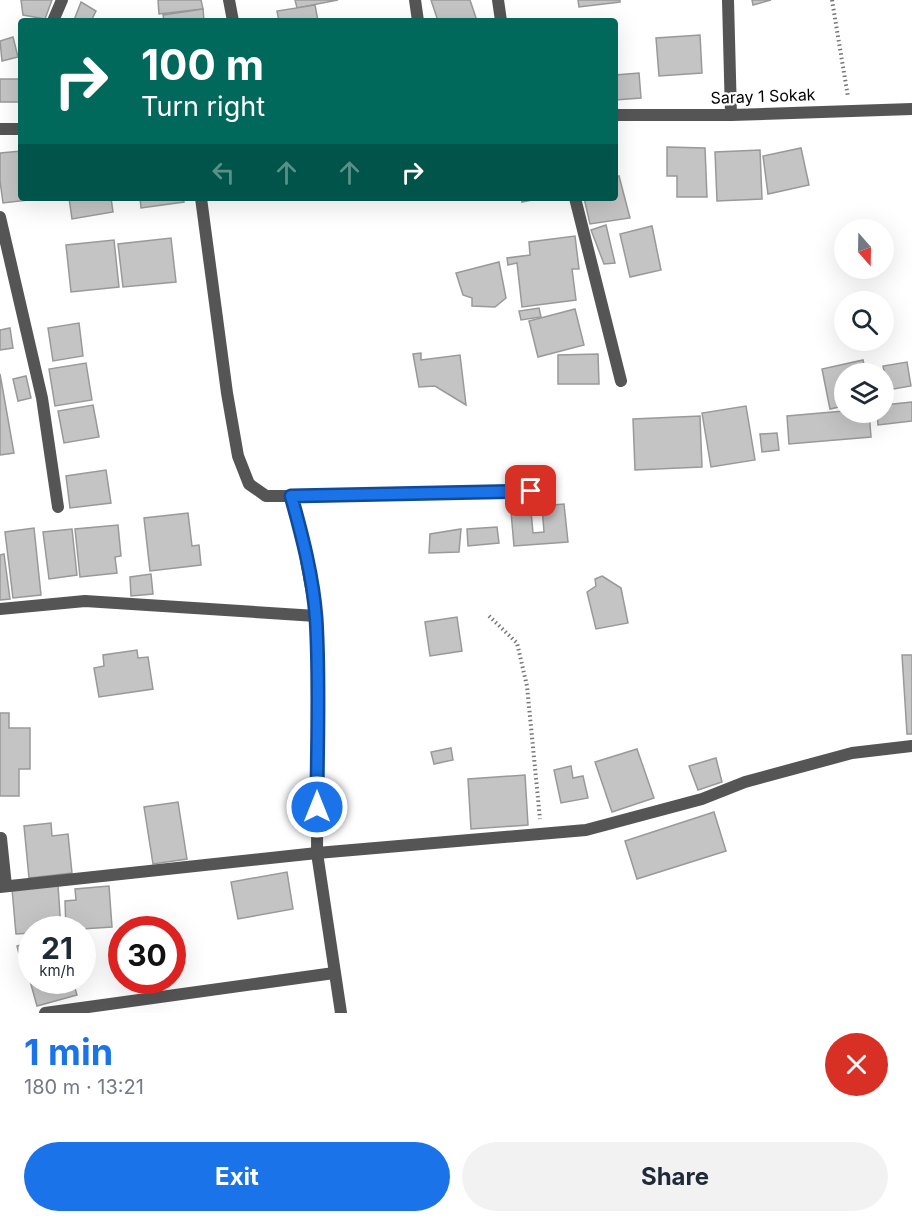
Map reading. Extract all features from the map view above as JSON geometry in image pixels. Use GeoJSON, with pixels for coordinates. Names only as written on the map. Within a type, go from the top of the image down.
{"type":"FeatureCollection","features":[{"type":"Feature","properties":{"kind":"street"},"geometry":{"type":"LineString","coordinates":[[54,18],[62,0]]}},
{"type":"Feature","properties":{"kind":"street"},"geometry":{"type":"LineString","coordinates":[[229,0],[232,18]]}},
{"type":"Feature","properties":{"kind":"street"},"geometry":{"type":"LineString","coordinates":[[416,0],[418,18]]}},
{"type":"Feature","properties":{"kind":"street"},"geometry":{"type":"LineString","coordinates":[[498,0],[501,18]]}},
{"type":"Feature","properties":{"kind":"street"},"geometry":{"type":"LineString","coordinates":[[728,0],[731,115]]}},
{"type":"Feature","properties":{"kind":"street","name":"Saray 1 Sokak"},"geometry":{"type":"LineString","coordinates":[[618,115],[731,115],[912,109]]}},
{"type":"Feature","properties":{"kind":"street"},"geometry":{"type":"LineString","coordinates":[[0,129],[18,129]]}},
{"type":"Feature","properties":{"kind":"street"},"geometry":{"type":"LineString","coordinates":[[201,201],[227,393],[238,456],[249,484],[266,496],[531,491]]}},
{"type":"Feature","properties":{"kind":"street"},"geometry":{"type":"LineString","coordinates":[[576,201],[621,381]]}},
{"type":"Feature","properties":{"kind":"street"},"geometry":{"type":"LineString","coordinates":[[0,217],[42,398],[58,507]]}},
{"type":"Feature","properties":{"kind":"street"},"geometry":{"type":"LineString","coordinates":[[291,496],[301,532],[316,616],[317,853],[341,1013]]}},
{"type":"Feature","properties":{"kind":"street"},"geometry":{"type":"LineString","coordinates":[[0,609],[85,601],[316,616]]}},
{"type":"Feature","properties":{"kind":"street"},"geometry":{"type":"LineString","coordinates":[[1,838],[3,886],[317,853],[542,835],[586,830],[645,815],[702,799],[745,782],[852,753],[912,746]]}},
{"type":"Feature","properties":{"kind":"street"},"geometry":{"type":"LineString","coordinates":[[45,1013],[334,973]]}},
{"type":"Feature","properties":{"kind":"path"},"geometry":{"type":"LineString","coordinates":[[832,0],[850,110]]}},
{"type":"Feature","properties":{"kind":"path"},"geometry":{"type":"LineString","coordinates":[[489,616],[517,643],[527,686],[542,835]]}},
{"type":"Feature","properties":{"kind":"building"},"geometry":{"type":"Polygon","coordinates":[[[21,0],[52,0],[45,18],[23,15],[21,0]]]}},
{"type":"Feature","properties":{"kind":"building"},"geometry":{"type":"Polygon","coordinates":[[[158,0],[201,0],[203,9],[159,14],[158,0]]]}},
{"type":"Feature","properties":{"kind":"building"},"geometry":{"type":"Polygon","coordinates":[[[295,0],[338,0],[297,8],[295,0]]]}},
{"type":"Feature","properties":{"kind":"building"},"geometry":{"type":"Polygon","coordinates":[[[431,0],[470,0],[476,18],[437,18],[431,0]]]}},
{"type":"Feature","properties":{"kind":"building"},"geometry":{"type":"Polygon","coordinates":[[[578,0],[620,0],[620,2],[579,7],[578,0]]]}},
{"type":"Feature","properties":{"kind":"building"},"geometry":{"type":"Polygon","coordinates":[[[752,0],[771,0],[753,5],[752,0]]]}},
{"type":"Feature","properties":{"kind":"building"},"geometry":{"type":"Polygon","coordinates":[[[81,2],[96,11],[92,18],[75,18],[81,2]]]}},
{"type":"Feature","properties":{"kind":"building"},"geometry":{"type":"Polygon","coordinates":[[[315,5],[317,18],[278,18],[277,11],[315,5]]]}},
{"type":"Feature","properties":{"kind":"building"},"geometry":{"type":"Polygon","coordinates":[[[203,9],[204,18],[164,18],[163,15],[203,9]]]}},
{"type":"Feature","properties":{"kind":"building"},"geometry":{"type":"Polygon","coordinates":[[[700,35],[702,73],[659,76],[656,38],[700,35]]]}},
{"type":"Feature","properties":{"kind":"building"},"geometry":{"type":"Polygon","coordinates":[[[13,37],[18,57],[2,61],[0,41],[13,37]]]}},
{"type":"Feature","properties":{"kind":"building"},"geometry":{"type":"Polygon","coordinates":[[[639,73],[641,98],[618,100],[618,75],[639,73]]]}},
{"type":"Feature","properties":{"kind":"building"},"geometry":{"type":"Polygon","coordinates":[[[0,79],[18,79],[18,102],[0,102],[0,79]]]}},
{"type":"Feature","properties":{"kind":"building"},"geometry":{"type":"Polygon","coordinates":[[[667,147],[705,148],[707,197],[677,197],[677,176],[667,176],[667,147]]]}},
{"type":"Feature","properties":{"kind":"building"},"geometry":{"type":"Polygon","coordinates":[[[801,148],[809,185],[768,194],[763,156],[801,148]]]}},
{"type":"Feature","properties":{"kind":"building"},"geometry":{"type":"Polygon","coordinates":[[[760,150],[762,199],[717,201],[715,152],[760,150]]]}},
{"type":"Feature","properties":{"kind":"building"},"geometry":{"type":"Polygon","coordinates":[[[18,151],[20,201],[3,203],[0,153],[18,151]]]}},
{"type":"Feature","properties":{"kind":"building"},"geometry":{"type":"Polygon","coordinates":[[[618,176],[630,218],[590,224],[585,201],[618,201],[618,176]]]}},
{"type":"Feature","properties":{"kind":"building"},"geometry":{"type":"Polygon","coordinates":[[[69,201],[111,201],[113,212],[72,219],[69,201]]]}},
{"type":"Feature","properties":{"kind":"building"},"geometry":{"type":"Polygon","coordinates":[[[140,201],[184,202],[141,208],[140,201]]]}},
{"type":"Feature","properties":{"kind":"building"},"geometry":{"type":"Polygon","coordinates":[[[606,225],[615,263],[604,264],[591,230],[606,225]]]}},
{"type":"Feature","properties":{"kind":"building"},"geometry":{"type":"Polygon","coordinates":[[[652,226],[661,270],[630,277],[620,234],[652,226]]]}},
{"type":"Feature","properties":{"kind":"building"},"geometry":{"type":"Polygon","coordinates":[[[575,236],[579,269],[572,269],[576,300],[522,307],[517,263],[508,265],[507,258],[530,255],[529,242],[575,236]]]}},
{"type":"Feature","properties":{"kind":"building"},"geometry":{"type":"Polygon","coordinates":[[[171,238],[176,282],[123,287],[118,244],[171,238]]]}},
{"type":"Feature","properties":{"kind":"building"},"geometry":{"type":"Polygon","coordinates":[[[114,240],[119,287],[71,292],[66,245],[114,240]]]}},
{"type":"Feature","properties":{"kind":"building"},"geometry":{"type":"Polygon","coordinates":[[[499,262],[506,298],[495,307],[472,306],[472,298],[463,295],[456,273],[499,262]]]}},
{"type":"Feature","properties":{"kind":"building"},"geometry":{"type":"Polygon","coordinates":[[[539,308],[541,317],[521,320],[519,311],[539,308]]]}},
{"type":"Feature","properties":{"kind":"building"},"geometry":{"type":"Polygon","coordinates":[[[575,309],[584,345],[538,357],[529,321],[575,309]]]}},
{"type":"Feature","properties":{"kind":"building"},"geometry":{"type":"Polygon","coordinates":[[[79,323],[83,356],[53,361],[48,328],[79,323]]]}},
{"type":"Feature","properties":{"kind":"building"},"geometry":{"type":"Polygon","coordinates":[[[10,328],[13,348],[0,350],[0,330],[10,328]]]}},
{"type":"Feature","properties":{"kind":"building"},"geometry":{"type":"Polygon","coordinates":[[[421,353],[421,360],[460,355],[466,405],[435,386],[419,387],[413,354],[421,353]]]}},
{"type":"Feature","properties":{"kind":"building"},"geometry":{"type":"Polygon","coordinates":[[[598,354],[599,384],[558,384],[558,355],[598,354]]]}},
{"type":"Feature","properties":{"kind":"building"},"geometry":{"type":"Polygon","coordinates":[[[907,362],[911,386],[894,389],[894,364],[907,362]]]}},
{"type":"Feature","properties":{"kind":"building"},"geometry":{"type":"Polygon","coordinates":[[[86,363],[92,400],[55,406],[49,369],[86,363]]]}},
{"type":"Feature","properties":{"kind":"building"},"geometry":{"type":"Polygon","coordinates":[[[834,366],[834,408],[830,409],[822,369],[834,366]]]}},
{"type":"Feature","properties":{"kind":"building"},"geometry":{"type":"Polygon","coordinates":[[[0,374],[14,453],[0,455],[0,374]]]}},
{"type":"Feature","properties":{"kind":"building"},"geometry":{"type":"Polygon","coordinates":[[[26,376],[31,398],[18,401],[13,379],[26,376]]]}},
{"type":"Feature","properties":{"kind":"building"},"geometry":{"type":"Polygon","coordinates":[[[912,402],[912,421],[878,425],[878,423],[894,423],[894,404],[912,402]]]}},
{"type":"Feature","properties":{"kind":"building"},"geometry":{"type":"Polygon","coordinates":[[[93,405],[99,437],[64,443],[58,411],[93,405]]]}},
{"type":"Feature","properties":{"kind":"building"},"geometry":{"type":"Polygon","coordinates":[[[746,406],[755,460],[711,467],[702,413],[746,406]]]}},
{"type":"Feature","properties":{"kind":"building"},"geometry":{"type":"Polygon","coordinates":[[[834,412],[834,423],[870,423],[871,437],[789,444],[787,416],[834,412]]]}},
{"type":"Feature","properties":{"kind":"building"},"geometry":{"type":"Polygon","coordinates":[[[700,416],[702,467],[635,470],[633,419],[700,416]]]}},
{"type":"Feature","properties":{"kind":"building"},"geometry":{"type":"Polygon","coordinates":[[[777,433],[779,450],[762,452],[760,434],[777,433]]]}},
{"type":"Feature","properties":{"kind":"building"},"geometry":{"type":"Polygon","coordinates":[[[106,470],[111,503],[70,508],[66,476],[106,470]]]}},
{"type":"Feature","properties":{"kind":"building"},"geometry":{"type":"Polygon","coordinates":[[[564,504],[568,542],[514,546],[511,512],[531,511],[533,533],[544,532],[542,506],[564,504]]]}},
{"type":"Feature","properties":{"kind":"building"},"geometry":{"type":"Polygon","coordinates":[[[188,513],[192,546],[199,545],[201,565],[150,571],[144,518],[188,513]]]}},
{"type":"Feature","properties":{"kind":"building"},"geometry":{"type":"Polygon","coordinates":[[[118,525],[121,556],[115,557],[117,573],[80,577],[75,529],[118,525]]]}},
{"type":"Feature","properties":{"kind":"building"},"geometry":{"type":"Polygon","coordinates":[[[497,527],[499,543],[468,546],[467,529],[497,527]]]}},
{"type":"Feature","properties":{"kind":"building"},"geometry":{"type":"Polygon","coordinates":[[[34,528],[41,595],[13,598],[5,532],[34,528]]]}},
{"type":"Feature","properties":{"kind":"building"},"geometry":{"type":"Polygon","coordinates":[[[72,529],[77,575],[49,579],[43,532],[72,529]]]}},
{"type":"Feature","properties":{"kind":"building"},"geometry":{"type":"Polygon","coordinates":[[[461,529],[459,552],[429,553],[430,534],[461,529]]]}},
{"type":"Feature","properties":{"kind":"building"},"geometry":{"type":"Polygon","coordinates":[[[4,554],[10,599],[0,600],[0,555],[4,554]]]}},
{"type":"Feature","properties":{"kind":"building"},"geometry":{"type":"Polygon","coordinates":[[[151,574],[153,594],[131,596],[130,577],[151,574]]]}},
{"type":"Feature","properties":{"kind":"building"},"geometry":{"type":"Polygon","coordinates":[[[602,576],[621,588],[628,623],[596,629],[587,592],[596,586],[595,579],[602,576]]]}},
{"type":"Feature","properties":{"kind":"building"},"geometry":{"type":"Polygon","coordinates":[[[457,617],[462,651],[430,656],[425,622],[457,617]]]}},
{"type":"Feature","properties":{"kind":"building"},"geometry":{"type":"Polygon","coordinates":[[[137,650],[138,658],[148,657],[153,689],[99,697],[94,668],[104,666],[103,655],[137,650]]]}},
{"type":"Feature","properties":{"kind":"building"},"geometry":{"type":"Polygon","coordinates":[[[902,655],[912,655],[912,734],[907,734],[902,655]]]}},
{"type":"Feature","properties":{"kind":"building"},"geometry":{"type":"Polygon","coordinates":[[[0,713],[9,713],[9,728],[30,728],[30,769],[19,769],[19,796],[0,796],[0,713]]]}},
{"type":"Feature","properties":{"kind":"building"},"geometry":{"type":"Polygon","coordinates":[[[451,748],[453,760],[434,764],[431,752],[451,748]]]}},
{"type":"Feature","properties":{"kind":"building"},"geometry":{"type":"Polygon","coordinates":[[[637,749],[654,798],[612,812],[595,762],[637,749]]]}},
{"type":"Feature","properties":{"kind":"building"},"geometry":{"type":"Polygon","coordinates":[[[716,758],[722,782],[698,790],[689,766],[716,758]]]}},
{"type":"Feature","properties":{"kind":"building"},"geometry":{"type":"Polygon","coordinates":[[[571,766],[573,778],[583,776],[588,798],[561,803],[554,770],[571,766]]]}},
{"type":"Feature","properties":{"kind":"building"},"geometry":{"type":"Polygon","coordinates":[[[525,775],[528,825],[471,829],[468,779],[525,775]]]}},
{"type":"Feature","properties":{"kind":"building"},"geometry":{"type":"Polygon","coordinates":[[[178,802],[187,859],[153,864],[144,807],[178,802]]]}},
{"type":"Feature","properties":{"kind":"building"},"geometry":{"type":"Polygon","coordinates":[[[714,812],[726,851],[637,879],[625,841],[714,812]]]}},
{"type":"Feature","properties":{"kind":"building"},"geometry":{"type":"Polygon","coordinates":[[[51,823],[52,836],[68,834],[72,873],[29,878],[24,826],[51,823]]]}},
{"type":"Feature","properties":{"kind":"building"},"geometry":{"type":"Polygon","coordinates":[[[287,872],[293,909],[238,919],[231,882],[287,872]]]}},
{"type":"Feature","properties":{"kind":"building"},"geometry":{"type":"Polygon","coordinates":[[[58,885],[60,916],[18,916],[18,934],[16,934],[12,889],[58,885]]]}},
{"type":"Feature","properties":{"kind":"building"},"geometry":{"type":"Polygon","coordinates":[[[109,886],[111,916],[108,916],[108,927],[96,928],[96,916],[66,916],[65,901],[76,900],[75,889],[109,886]]]}},
{"type":"Feature","properties":{"kind":"building"},"geometry":{"type":"Polygon","coordinates":[[[34,994],[77,994],[77,995],[37,1006],[34,994]]]}},
{"type":"Feature","properties":{"kind":"route"},"geometry":{"type":"LineString","coordinates":[[317,807],[316,616],[301,532],[291,496],[531,491]]}}]}
